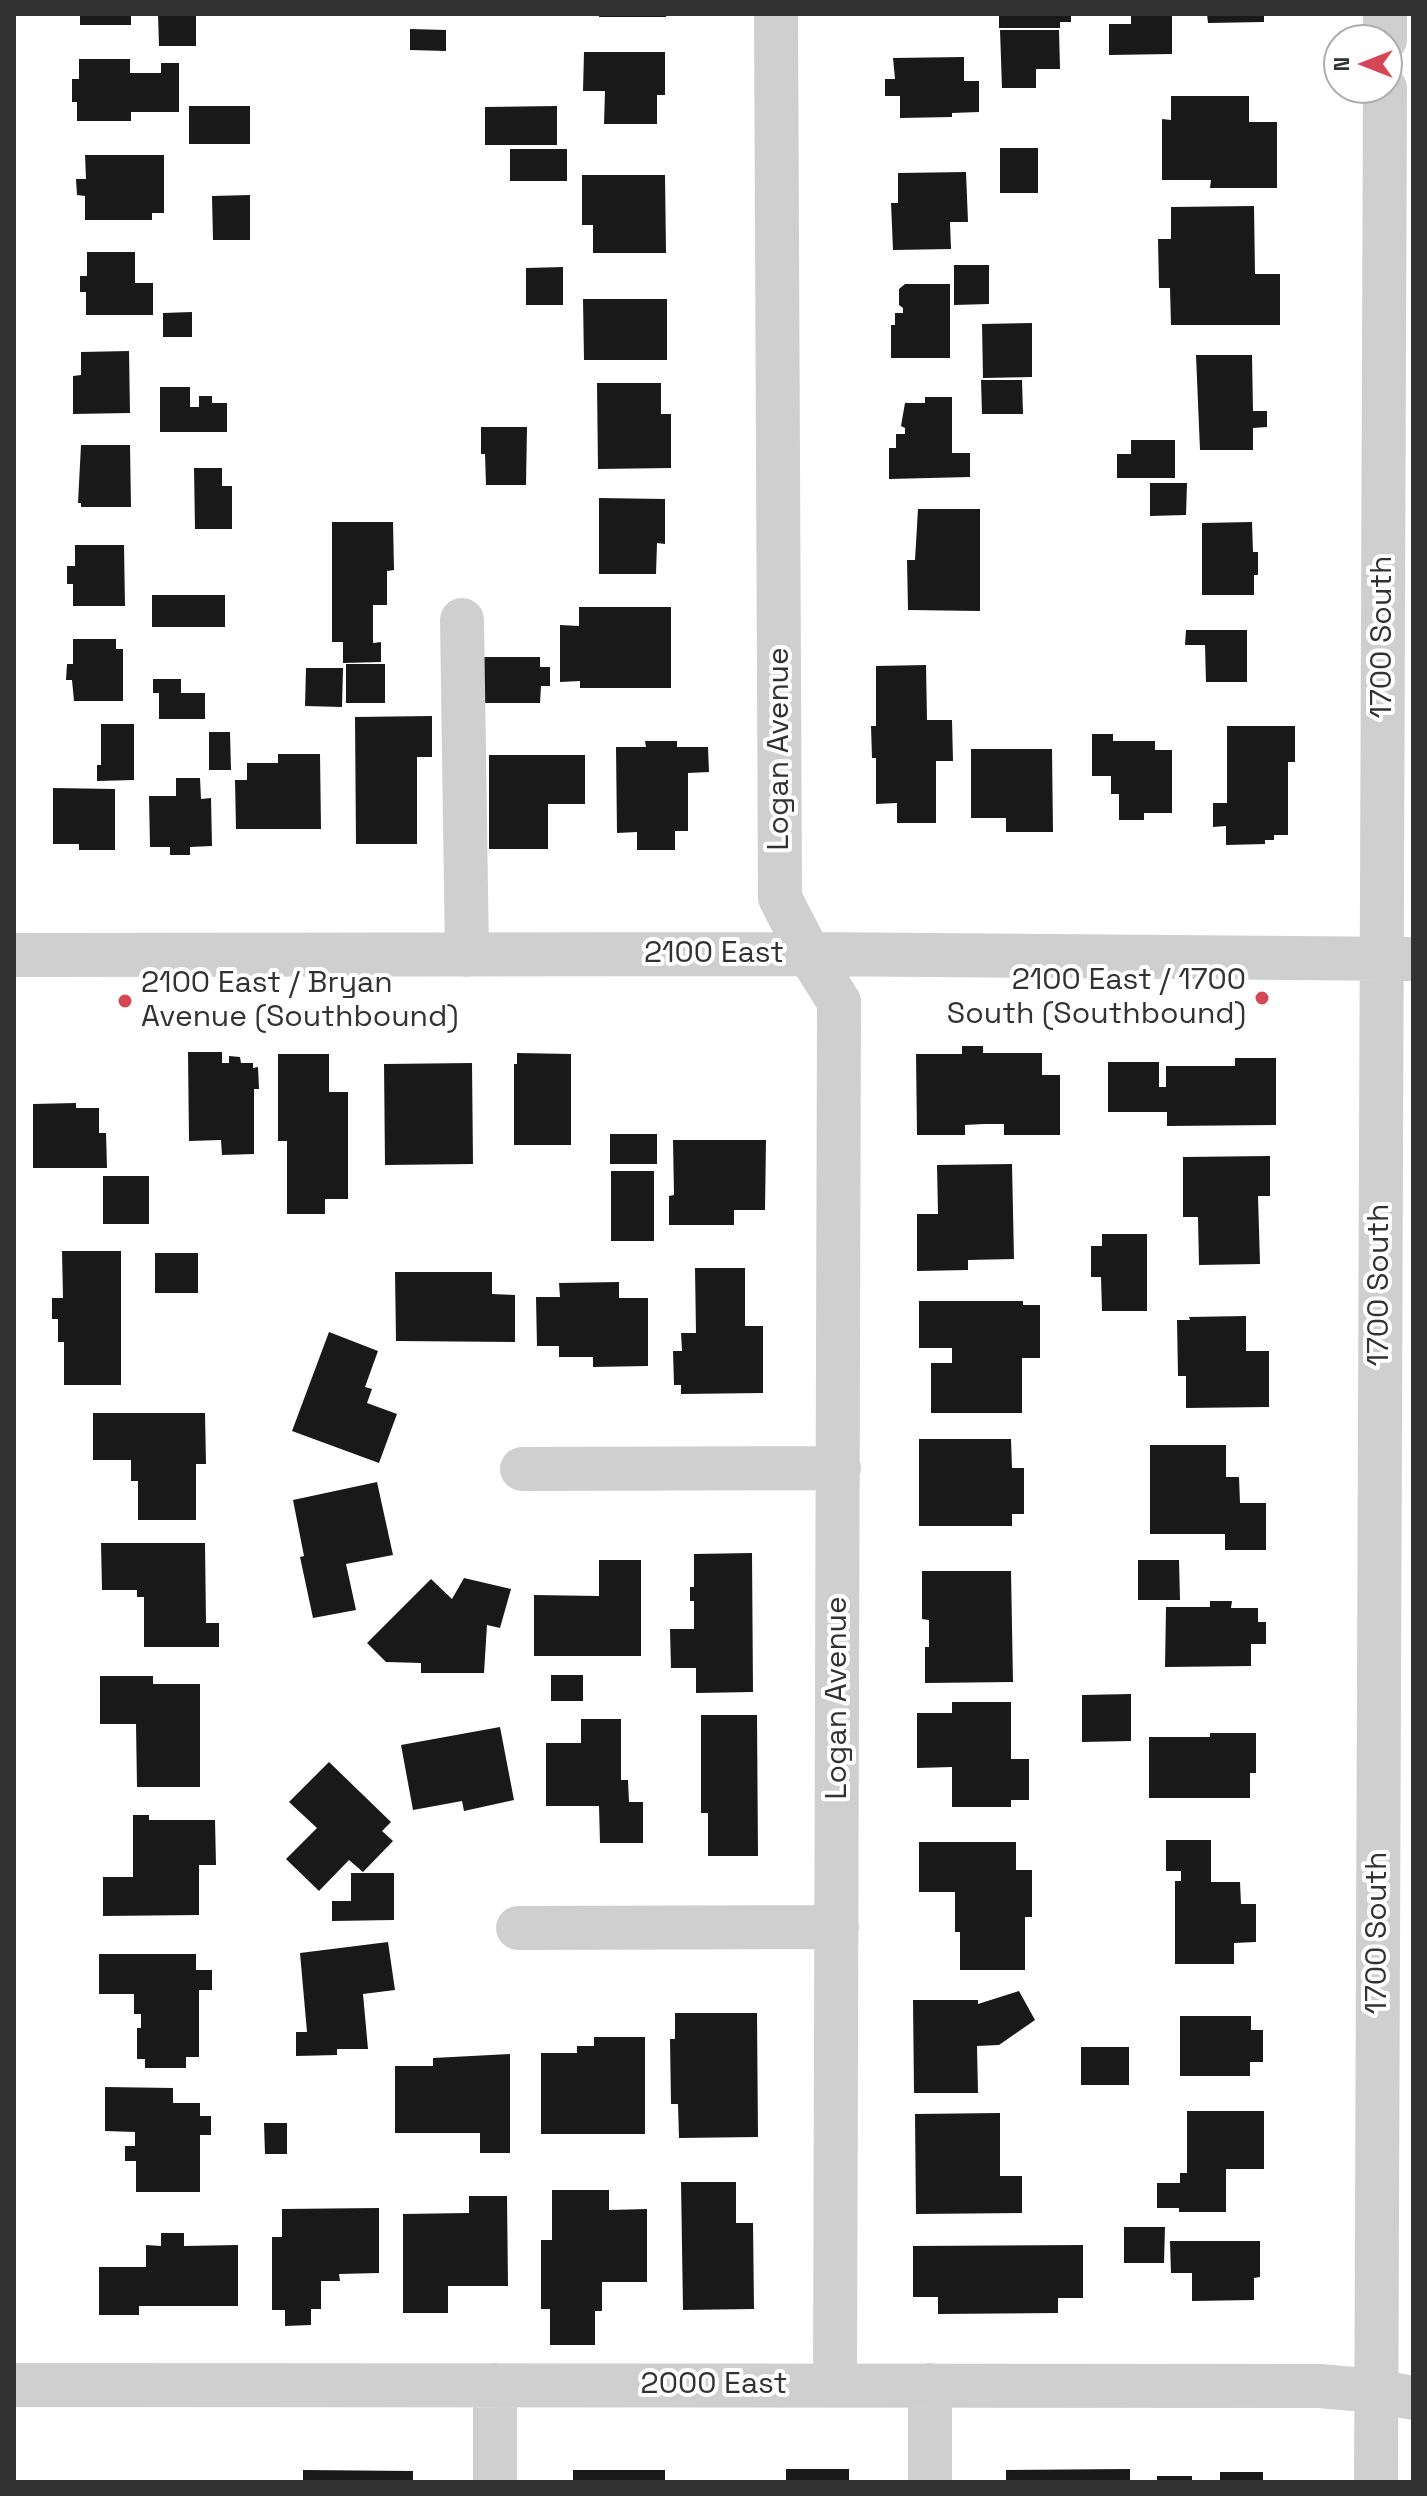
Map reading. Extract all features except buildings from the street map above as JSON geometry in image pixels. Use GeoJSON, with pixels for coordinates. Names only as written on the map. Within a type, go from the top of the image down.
{"type":"FeatureCollection","features":[{"type":"Feature","properties":{"kind":"street","name":"Logan Avenue"},"geometry":{"type":"LineString","coordinates":[[776,14],[780,898],[809,954],[839,1002],[835,2385]]}},
{"type":"Feature","properties":{"kind":"street","name":"1700 South"},"geometry":{"type":"LineString","coordinates":[[1376,2482],[1395,2394],[1398,356],[1386,104]]}},
{"type":"Feature","properties":{"kind":"street"},"geometry":{"type":"LineString","coordinates":[[462,620],[467,955]]}},
{"type":"Feature","properties":{"kind":"street","name":"2100 East"},"geometry":{"type":"LineString","coordinates":[[14,955],[809,954],[1397,959]]}},
{"type":"Feature","properties":{"kind":"street"},"geometry":{"type":"LineString","coordinates":[[522,1469],[839,1468]]}},
{"type":"Feature","properties":{"kind":"street"},"geometry":{"type":"LineString","coordinates":[[518,1928],[837,1927]]}},
{"type":"Feature","properties":{"kind":"street","name":"2000 East"},"geometry":{"type":"LineString","coordinates":[[14,2385],[1319,2386],[1395,2394]]}},
{"type":"Feature","properties":{"kind":"street"},"geometry":{"type":"LineString","coordinates":[[495,2385],[495,2482]]}},
{"type":"Feature","properties":{"kind":"street"},"geometry":{"type":"LineString","coordinates":[[930,2385],[930,2482]]}},
{"type":"Feature","properties":{"kind":"place","name":"2100 East / 1700 South (Southbound)"},"geometry":{"type":"Point","coordinates":[1262,998]}},
{"type":"Feature","properties":{"kind":"place","name":"2100 East / Bryan Avenue (Southbound)"},"geometry":{"type":"Point","coordinates":[125,1001]}}]}
